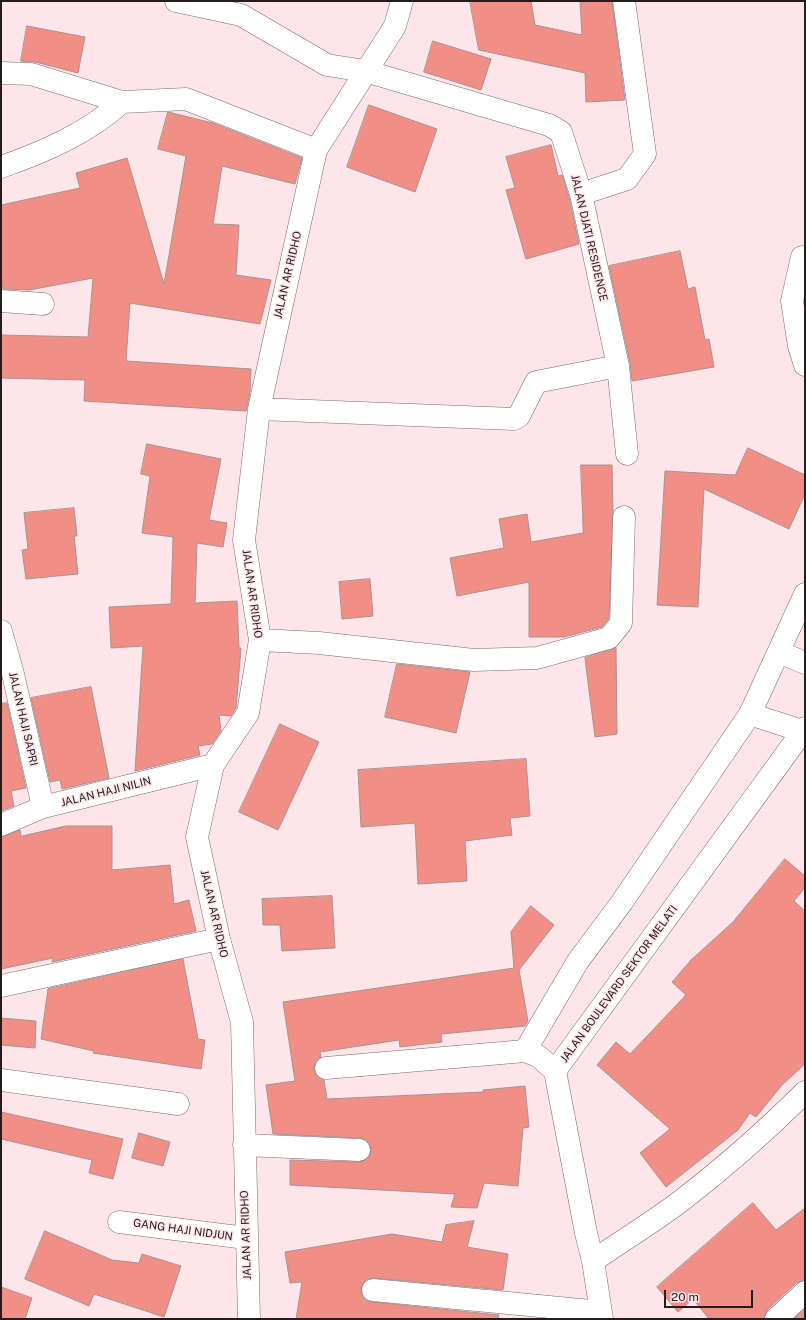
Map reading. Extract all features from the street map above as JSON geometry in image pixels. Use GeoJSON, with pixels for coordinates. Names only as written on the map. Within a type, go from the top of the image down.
{"type":"FeatureCollection","features":[{"type":"Feature","properties":{"kind":"street","name":"JALAN DJATI RESIDENCE"},"geometry":{"type":"LineString","coordinates":[[176,1],[241,15],[327,65],[365,71],[549,125],[561,132],[581,194],[618,366],[627,454]]}},
{"type":"Feature","properties":{"kind":"street","name":"JALAN AR RIDHO"},"geometry":{"type":"LineString","coordinates":[[249,1319],[242,1022],[219,939],[197,838],[213,765],[248,713],[260,640],[244,540],[259,409],[316,150],[395,26],[402,1]]}},
{"type":"Feature","properties":{"kind":"street"},"geometry":{"type":"LineString","coordinates":[[581,194],[627,179],[645,154],[624,1]]}},
{"type":"Feature","properties":{"kind":"street"},"geometry":{"type":"LineString","coordinates":[[1,73],[31,74],[122,102],[186,99],[316,150]]}},
{"type":"Feature","properties":{"kind":"street"},"geometry":{"type":"LineString","coordinates":[[1,167],[41,154],[105,118],[122,102]]}},
{"type":"Feature","properties":{"kind":"street"},"geometry":{"type":"LineString","coordinates":[[802,256],[792,301],[799,346],[805,365]]}},
{"type":"Feature","properties":{"kind":"street"},"geometry":{"type":"LineString","coordinates":[[1,301],[43,304]]}},
{"type":"Feature","properties":{"kind":"street"},"geometry":{"type":"LineString","coordinates":[[259,409],[514,419],[519,416],[536,382],[618,366]]}},
{"type":"Feature","properties":{"kind":"street"},"geometry":{"type":"LineString","coordinates":[[260,640],[319,643],[474,660],[537,658],[609,638],[621,622],[624,517]]}},
{"type":"Feature","properties":{"kind":"street"},"geometry":{"type":"LineString","coordinates":[[525,1050],[578,961],[622,902],[750,714],[805,594]]}},
{"type":"Feature","properties":{"kind":"street","name":"JALAN HAJI SAPRI"},"geometry":{"type":"LineString","coordinates":[[1,631],[13,674],[43,808]]}},
{"type":"Feature","properties":{"kind":"street"},"geometry":{"type":"LineString","coordinates":[[779,652],[805,663]]}},
{"type":"Feature","properties":{"kind":"street","name":"JALAN BOULEVARD SEKTOR MELATI"},"geometry":{"type":"LineString","coordinates":[[601,1315],[593,1261],[586,1233],[555,1071],[804,730],[750,714]]}},
{"type":"Feature","properties":{"kind":"street","name":"JALAN HAJI NILIN"},"geometry":{"type":"LineString","coordinates":[[1,825],[43,808],[213,765]]}},
{"type":"Feature","properties":{"kind":"street"},"geometry":{"type":"LineString","coordinates":[[1,986],[219,939]]}},
{"type":"Feature","properties":{"kind":"street"},"geometry":{"type":"LineString","coordinates":[[326,1068],[525,1050],[538,1056],[555,1071]]}},
{"type":"Feature","properties":{"kind":"street"},"geometry":{"type":"LineString","coordinates":[[1,1080],[178,1104]]}},
{"type":"Feature","properties":{"kind":"street"},"geometry":{"type":"LineString","coordinates":[[593,1261],[680,1202],[719,1171],[761,1135],[805,1092]]}},
{"type":"Feature","properties":{"kind":"street"},"geometry":{"type":"LineString","coordinates":[[244,1145],[359,1150]]}},
{"type":"Feature","properties":{"kind":"street","name":"GANG HAJI NIDJUN"},"geometry":{"type":"LineString","coordinates":[[119,1222],[246,1238]]}},
{"type":"Feature","properties":{"kind":"street"},"geometry":{"type":"LineString","coordinates":[[373,1290],[601,1315]]}},
{"type":"Feature","properties":{"kind":"street"},"geometry":{"type":"LineString","coordinates":[[776,1319],[805,1292]]}},
{"type":"Feature","properties":{"kind":"building"},"geometry":{"type":"Polygon","coordinates":[[[470,1],[531,1],[535,25],[582,35],[580,1],[612,1],[625,100],[586,102],[585,73],[479,50],[470,1]]]}},
{"type":"Feature","properties":{"kind":"building"},"geometry":{"type":"Polygon","coordinates":[[[27,26],[85,37],[78,73],[35,62],[21,61],[27,26]]]}},
{"type":"Feature","properties":{"kind":"building"},"geometry":{"type":"Polygon","coordinates":[[[433,41],[491,59],[481,90],[424,72],[433,41]]]}},
{"type":"Feature","properties":{"kind":"building"},"geometry":{"type":"Polygon","coordinates":[[[369,105],[437,129],[415,192],[347,167],[369,105]]]}},
{"type":"Feature","properties":{"kind":"building"},"geometry":{"type":"Polygon","coordinates":[[[168,112],[213,123],[302,158],[295,184],[222,166],[213,224],[239,225],[236,275],[271,280],[260,324],[130,303],[126,361],[251,369],[250,392],[246,411],[84,401],[85,380],[1,378],[1,335],[88,337],[93,278],[29,290],[3,289],[1,278],[1,205],[80,188],[76,173],[127,158],[164,284],[186,156],[158,149],[168,112]]]}},
{"type":"Feature","properties":{"kind":"building"},"geometry":{"type":"Polygon","coordinates":[[[551,145],[558,176],[562,175],[569,197],[579,244],[526,259],[506,190],[515,188],[506,157],[551,145]]]}},
{"type":"Feature","properties":{"kind":"building"},"geometry":{"type":"Polygon","coordinates":[[[680,251],[688,289],[695,287],[705,340],[709,339],[714,367],[632,381],[630,363],[609,266],[680,251]]]}},
{"type":"Feature","properties":{"kind":"building"},"geometry":{"type":"Polygon","coordinates":[[[147,444],[221,459],[209,520],[227,523],[223,547],[197,543],[195,603],[237,601],[239,648],[241,648],[236,708],[231,716],[219,715],[221,731],[212,744],[198,746],[200,755],[135,771],[143,646],[111,648],[109,607],[171,604],[173,537],[142,533],[150,476],[141,474],[147,444]]]}},
{"type":"Feature","properties":{"kind":"building"},"geometry":{"type":"Polygon","coordinates":[[[748,448],[805,475],[805,494],[789,529],[704,489],[698,607],[657,605],[665,471],[735,475],[748,448]]]}},
{"type":"Feature","properties":{"kind":"building"},"geometry":{"type":"Polygon","coordinates":[[[581,465],[612,465],[613,512],[609,618],[602,627],[564,637],[529,637],[529,582],[457,596],[450,558],[504,548],[499,519],[527,514],[531,542],[583,533],[581,465]]]}},
{"type":"Feature","properties":{"kind":"building"},"geometry":{"type":"Polygon","coordinates":[[[74,508],[77,536],[74,536],[78,574],[26,579],[22,550],[28,549],[24,513],[74,508]]]}},
{"type":"Feature","properties":{"kind":"building"},"geometry":{"type":"Polygon","coordinates":[[[370,579],[373,616],[342,619],[339,582],[370,579]]]}},
{"type":"Feature","properties":{"kind":"building"},"geometry":{"type":"Polygon","coordinates":[[[616,648],[617,734],[595,737],[585,658],[616,648]]]}},
{"type":"Feature","properties":{"kind":"building"},"geometry":{"type":"Polygon","coordinates":[[[397,664],[470,672],[456,733],[385,717],[397,664]]]}},
{"type":"Feature","properties":{"kind":"building"},"geometry":{"type":"Polygon","coordinates":[[[91,687],[109,778],[62,789],[60,780],[50,782],[31,698],[91,687]]]}},
{"type":"Feature","properties":{"kind":"building"},"geometry":{"type":"Polygon","coordinates":[[[7,703],[26,788],[11,791],[14,806],[1,811],[1,704],[7,703]]]}},
{"type":"Feature","properties":{"kind":"building"},"geometry":{"type":"Polygon","coordinates":[[[280,724],[319,742],[278,830],[239,812],[280,724]]]}},
{"type":"Feature","properties":{"kind":"building"},"geometry":{"type":"Polygon","coordinates":[[[526,759],[530,816],[510,818],[512,835],[465,841],[467,881],[418,884],[415,823],[361,827],[358,770],[526,759]]]}},
{"type":"Feature","properties":{"kind":"building"},"geometry":{"type":"Polygon","coordinates":[[[66,826],[112,826],[112,870],[170,865],[174,904],[189,900],[196,931],[52,962],[53,958],[1,969],[1,837],[20,830],[21,836],[66,826]]]}},
{"type":"Feature","properties":{"kind":"building"},"geometry":{"type":"Polygon","coordinates":[[[785,859],[805,876],[805,888],[794,901],[805,911],[805,1064],[782,1085],[756,1117],[750,1113],[738,1130],[666,1187],[640,1153],[670,1129],[597,1065],[616,1042],[630,1054],[686,995],[672,982],[691,960],[733,922],[785,859]]]}},
{"type":"Feature","properties":{"kind":"building"},"geometry":{"type":"Polygon","coordinates":[[[332,896],[335,948],[282,951],[280,925],[263,925],[262,899],[332,896]]]}},
{"type":"Feature","properties":{"kind":"building"},"geometry":{"type":"Polygon","coordinates":[[[531,906],[554,925],[519,970],[528,1021],[525,1026],[441,1034],[442,1042],[400,1047],[399,1040],[320,1052],[321,1057],[315,1062],[314,1069],[316,1075],[324,1080],[327,1099],[483,1092],[483,1090],[525,1086],[529,1127],[523,1128],[518,1186],[484,1183],[477,1208],[451,1207],[455,1194],[290,1185],[290,1160],[359,1162],[364,1161],[369,1157],[371,1150],[370,1145],[366,1140],[360,1138],[273,1134],[266,1085],[295,1081],[283,1002],[514,968],[511,932],[531,906]]]}},
{"type":"Feature","properties":{"kind":"building"},"geometry":{"type":"Polygon","coordinates":[[[183,959],[198,1039],[205,1040],[201,1069],[93,1053],[94,1051],[41,1039],[48,989],[183,959]]]}},
{"type":"Feature","properties":{"kind":"building"},"geometry":{"type":"Polygon","coordinates":[[[1,1018],[36,1021],[35,1048],[1,1045],[1,1018]]]}},
{"type":"Feature","properties":{"kind":"building"},"geometry":{"type":"Polygon","coordinates":[[[1,1112],[123,1139],[113,1179],[89,1173],[92,1160],[1,1139],[1,1112]]]}},
{"type":"Feature","properties":{"kind":"building"},"geometry":{"type":"Polygon","coordinates":[[[139,1133],[170,1142],[163,1166],[132,1158],[139,1133]]]}},
{"type":"Feature","properties":{"kind":"building"},"geometry":{"type":"Polygon","coordinates":[[[753,1203],[776,1230],[805,1208],[805,1280],[796,1283],[767,1310],[764,1319],[709,1319],[693,1299],[678,1312],[657,1287],[753,1203]]]}},
{"type":"Feature","properties":{"kind":"building"},"geometry":{"type":"Polygon","coordinates":[[[474,1221],[467,1247],[508,1254],[503,1290],[374,1278],[367,1279],[363,1283],[361,1289],[362,1295],[365,1300],[372,1302],[499,1315],[498,1319],[296,1319],[302,1282],[290,1283],[285,1252],[392,1234],[442,1242],[446,1225],[474,1221]]]}},
{"type":"Feature","properties":{"kind":"building"},"geometry":{"type":"Polygon","coordinates":[[[45,1231],[112,1260],[139,1263],[142,1254],[181,1266],[164,1317],[94,1294],[89,1306],[25,1279],[45,1231]]]}},
{"type":"Feature","properties":{"kind":"building"},"geometry":{"type":"Polygon","coordinates":[[[1,1287],[32,1298],[25,1319],[1,1319],[1,1287]]]}},
{"type":"Feature","properties":{"kind":"building"},"geometry":{"type":"Polygon","coordinates":[[[805,1309],[805,1319],[794,1319],[805,1309]]]}}]}
